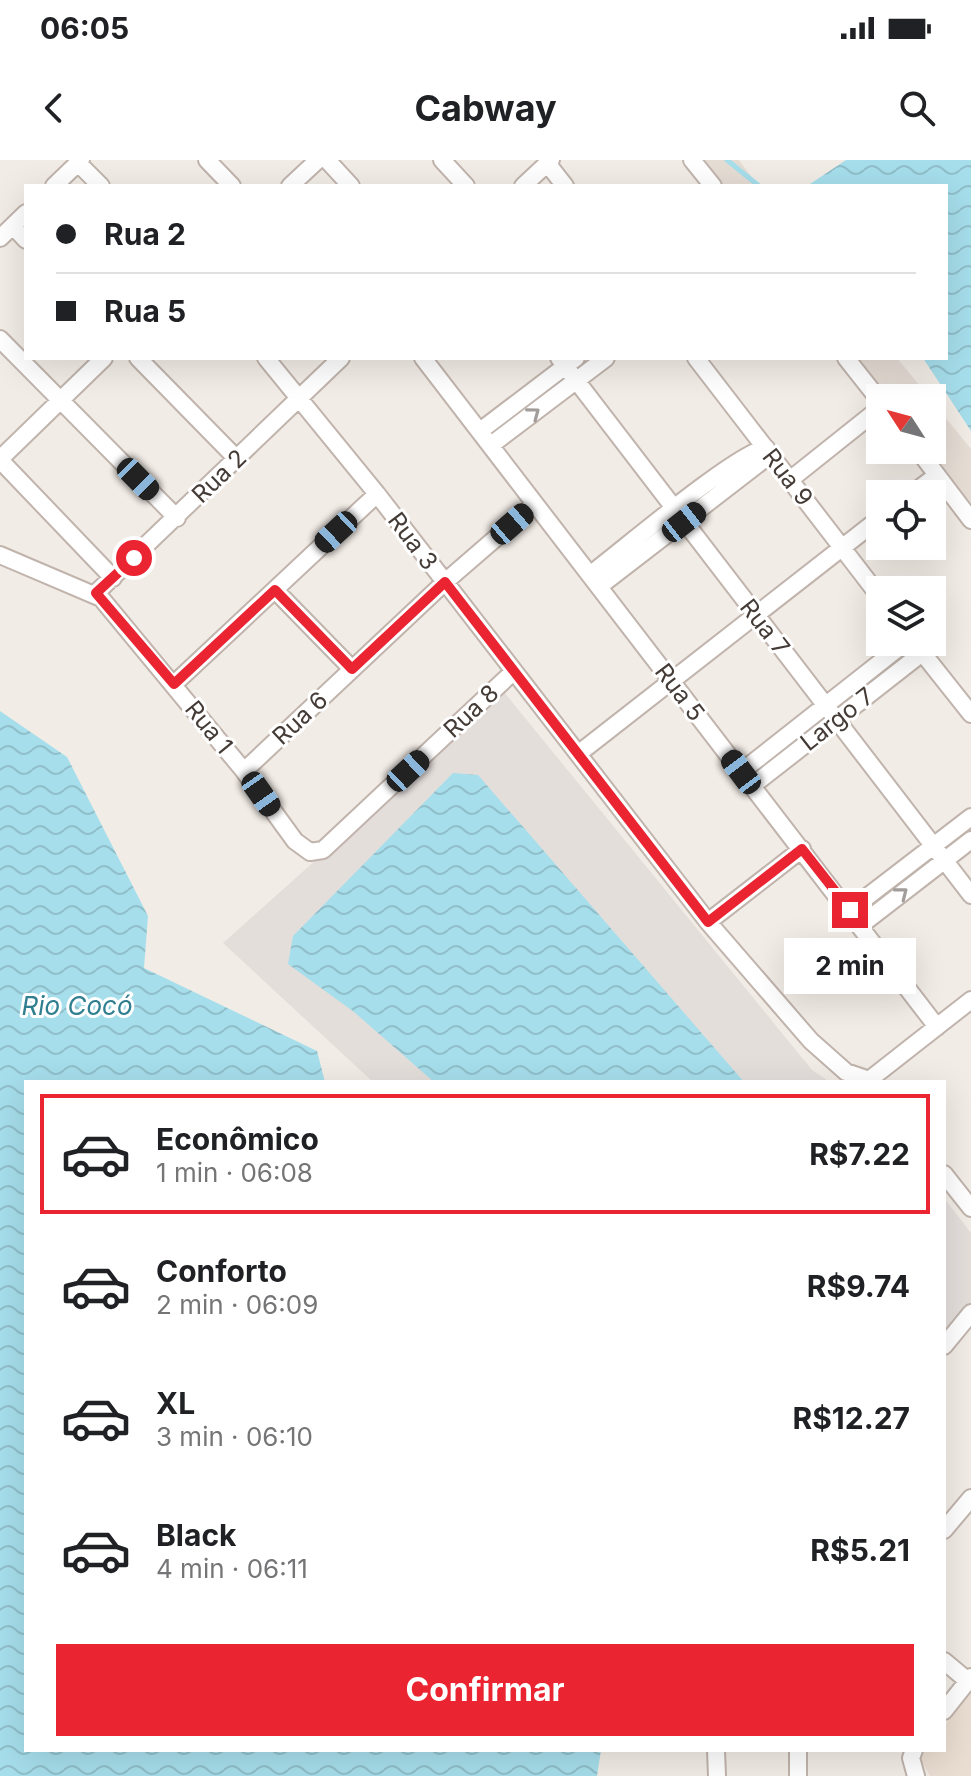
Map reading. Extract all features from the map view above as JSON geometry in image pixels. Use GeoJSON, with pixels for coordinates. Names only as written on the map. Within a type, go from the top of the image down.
{"type":"FeatureCollection","features":[{"type":"Feature","properties":{"kind":"street"},"geometry":{"type":"LineString","coordinates":[[207,160],[230,184]]}},
{"type":"Feature","properties":{"kind":"street"},"geometry":{"type":"LineString","coordinates":[[292,184],[318,160]]}},
{"type":"Feature","properties":{"kind":"street"},"geometry":{"type":"LineString","coordinates":[[327,160],[349,184]]}},
{"type":"Feature","properties":{"kind":"street"},"geometry":{"type":"LineString","coordinates":[[442,160],[464,184]]}},
{"type":"Feature","properties":{"kind":"street"},"geometry":{"type":"LineString","coordinates":[[692,160],[711,184]]}},
{"type":"Feature","properties":{"kind":"street"},"geometry":{"type":"LineString","coordinates":[[56,184],[79,162],[99,184]]}},
{"type":"Feature","properties":{"kind":"street"},"geometry":{"type":"LineString","coordinates":[[525,184],[549,162],[564,184]]}},
{"type":"Feature","properties":{"kind":"street"},"geometry":{"type":"LineString","coordinates":[[0,238],[24,215]]}},
{"type":"Feature","properties":{"kind":"street"},"geometry":{"type":"LineString","coordinates":[[13,226],[24,238]]}},
{"type":"Feature","properties":{"kind":"street"},"geometry":{"type":"LineString","coordinates":[[0,339],[177,518]]}},
{"type":"Feature","properties":{"kind":"street"},"geometry":{"type":"LineString","coordinates":[[102,360],[0,460],[113,578]]}},
{"type":"Feature","properties":{"kind":"street"},"geometry":{"type":"LineString","coordinates":[[140,360],[237,459]]}},
{"type":"Feature","properties":{"kind":"street","name":"Rua 3"},"geometry":{"type":"LineString","coordinates":[[268,360],[301,396],[708,922],[811,1041],[846,1072],[867,1080]]}},
{"type":"Feature","properties":{"kind":"street","name":"Rua 2"},"geometry":{"type":"LineString","coordinates":[[96,593],[339,360]]}},
{"type":"Feature","properties":{"kind":"street","name":"Rua 5"},"geometry":{"type":"LineString","coordinates":[[425,360],[937,1027]]}},
{"type":"Feature","properties":{"kind":"street"},"geometry":{"type":"LineString","coordinates":[[491,445],[603,360]]}},
{"type":"Feature","properties":{"kind":"street","name":"Rua 9"},"geometry":{"type":"LineString","coordinates":[[698,360],[866,579]]}},
{"type":"Feature","properties":{"kind":"street"},"geometry":{"type":"LineString","coordinates":[[848,360],[867,384]]}},
{"type":"Feature","properties":{"kind":"street"},"geometry":{"type":"LineString","coordinates":[[480,431],[567,361]]}},
{"type":"Feature","properties":{"kind":"street","name":"Rua 7"},"geometry":{"type":"LineString","coordinates":[[567,361],[576,380],[971,895]]}},
{"type":"Feature","properties":{"kind":"street"},"geometry":{"type":"LineString","coordinates":[[791,479],[866,419]]}},
{"type":"Feature","properties":{"kind":"street"},"geometry":{"type":"LineString","coordinates":[[594,580],[605,582],[679,516],[762,461],[766,448]]}},
{"type":"Feature","properties":{"kind":"street"},"geometry":{"type":"LineString","coordinates":[[929,464],[971,520]]}},
{"type":"Feature","properties":{"kind":"street"},"geometry":{"type":"LineString","coordinates":[[930,480],[937,475]]}},
{"type":"Feature","properties":{"kind":"street"},"geometry":{"type":"LineString","coordinates":[[174,684],[377,494]]}},
{"type":"Feature","properties":{"kind":"street","name":"Rua 6"},"geometry":{"type":"LineString","coordinates":[[244,771],[445,582],[534,505]]}},
{"type":"Feature","properties":{"kind":"street"},"geometry":{"type":"LineString","coordinates":[[578,754],[866,529]]}},
{"type":"Feature","properties":{"kind":"street"},"geometry":{"type":"LineString","coordinates":[[0,555],[96,593]]}},
{"type":"Feature","properties":{"kind":"street"},"geometry":{"type":"LineString","coordinates":[[275,590],[352,669]]}},
{"type":"Feature","properties":{"kind":"street","name":"Rua 1"},"geometry":{"type":"LineString","coordinates":[[96,593],[244,771],[295,841],[310,852],[323,850]]}},
{"type":"Feature","properties":{"kind":"street","name":"Largo 7"},"geometry":{"type":"LineString","coordinates":[[747,779],[825,705],[888,656]]}},
{"type":"Feature","properties":{"kind":"street","name":"Largo 7"},"geometry":{"type":"LineString","coordinates":[[747,779],[837,718],[909,656]]}},
{"type":"Feature","properties":{"kind":"street"},"geometry":{"type":"LineString","coordinates":[[925,656],[969,708]]}},
{"type":"Feature","properties":{"kind":"street","name":"Rua 8"},"geometry":{"type":"LineString","coordinates":[[323,850],[514,671]]}},
{"type":"Feature","properties":{"kind":"street"},"geometry":{"type":"LineString","coordinates":[[850,910],[971,817]]}},
{"type":"Feature","properties":{"kind":"street"},"geometry":{"type":"LineString","coordinates":[[861,925],[971,840]]}},
{"type":"Feature","properties":{"kind":"street"},"geometry":{"type":"LineString","coordinates":[[708,922],[802,849]]}},
{"type":"Feature","properties":{"kind":"street"},"geometry":{"type":"LineString","coordinates":[[871,1080],[971,1000]]}},
{"type":"Feature","properties":{"kind":"street"},"geometry":{"type":"LineString","coordinates":[[946,1177],[971,1208]]}},
{"type":"Feature","properties":{"kind":"street"},"geometry":{"type":"LineString","coordinates":[[946,1344],[971,1313]]}},
{"type":"Feature","properties":{"kind":"street"},"geometry":{"type":"LineString","coordinates":[[946,1528],[971,1498]]}},
{"type":"Feature","properties":{"kind":"street"},"geometry":{"type":"LineString","coordinates":[[946,1662],[970,1679],[946,1709]]}},
{"type":"Feature","properties":{"kind":"street"},"geometry":{"type":"LineString","coordinates":[[716,1752],[717,1776]]}},
{"type":"Feature","properties":{"kind":"street"},"geometry":{"type":"LineString","coordinates":[[798,1752],[798,1776]]}},
{"type":"Feature","properties":{"kind":"street"},"geometry":{"type":"LineString","coordinates":[[914,1752],[912,1766],[916,1776]]}},
{"type":"Feature","properties":{"kind":"shaded area"},"geometry":{"type":"Polygon","coordinates":[[[698,160],[739,160],[757,184],[716,184],[698,160]]]}},
{"type":"Feature","properties":{"kind":"shaded area"},"geometry":{"type":"Polygon","coordinates":[[[847,360],[899,360],[918,384],[868,384],[847,360]]]}},
{"type":"Feature","properties":{"kind":"shaded area"},"geometry":{"type":"Polygon","coordinates":[[[946,418],[971,449],[971,526],[946,493],[946,480],[936,480],[924,464],[946,464],[946,418]]]}},
{"type":"Feature","properties":{"kind":"shaded area"},"geometry":{"type":"Polygon","coordinates":[[[504,692],[812,1070],[827,1080],[371,1080],[223,943],[504,692]]]}},
{"type":"Feature","properties":{"kind":"shaded area"},"geometry":{"type":"Polygon","coordinates":[[[946,1201],[971,1233],[971,1304],[946,1332],[946,1201]]]}},
{"type":"Feature","properties":{"kind":"shaded area"},"geometry":{"type":"Polygon","coordinates":[[[971,1691],[971,1776],[930,1776],[920,1758],[924,1752],[946,1752],[946,1723],[971,1691]]]}},
{"type":"Feature","properties":{"kind":"water"},"geometry":{"type":"Polygon","coordinates":[[[846,160],[971,160],[971,431],[946,393],[946,384],[940,384],[924,360],[948,360],[948,184],[810,184],[846,160]]]}},
{"type":"Feature","properties":{"kind":"water","name":"Rio Cocó"},"geometry":{"type":"Polygon","coordinates":[[[0,711],[67,757],[148,916],[144,968],[317,1051],[324,1080],[24,1080],[24,1752],[601,1752],[597,1776],[0,1776],[0,711]]]}},
{"type":"Feature","properties":{"kind":"water"},"geometry":{"type":"Polygon","coordinates":[[[453,773],[478,775],[742,1080],[432,1080],[354,1012],[288,964],[293,936],[453,773]]]}},
{"type":"Feature","properties":{"kind":"waterway"},"geometry":{"type":"LineString","coordinates":[[727,160],[757,184]]}},
{"type":"Feature","properties":{"kind":"route"},"geometry":{"type":"LineString","coordinates":[[134,558],[96,593],[174,684],[275,590],[352,669],[445,582],[708,922],[802,849],[850,910]]}}]}
